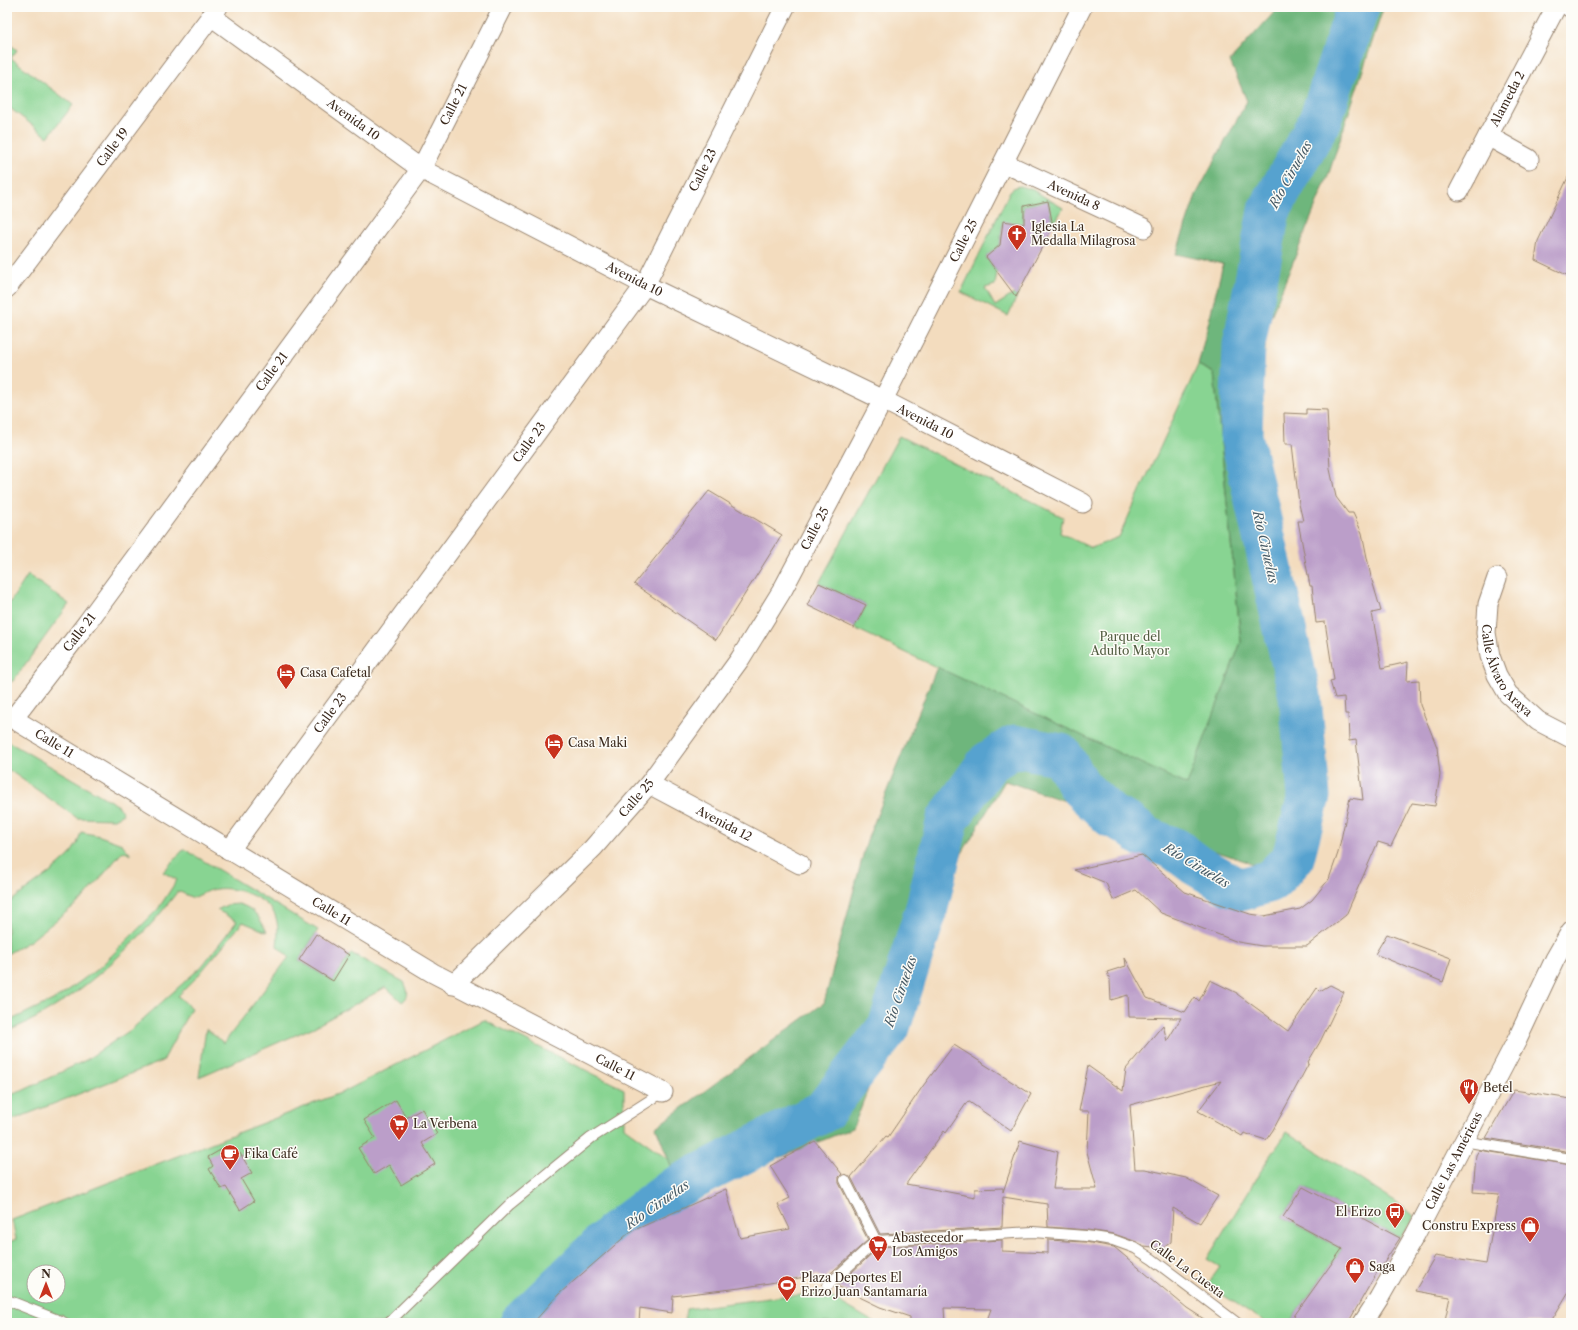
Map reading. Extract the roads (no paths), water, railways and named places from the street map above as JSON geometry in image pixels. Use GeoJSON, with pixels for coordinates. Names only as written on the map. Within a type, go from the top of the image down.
{"type":"FeatureCollection","features":[{"type":"Feature","properties":{"kind":"street","name":"Calle 21"},"geometry":{"type":"LineString","coordinates":[[10,717],[87,623],[421,169],[503,7]]}},
{"type":"Feature","properties":{"kind":"street","name":"Calle 23"},"geometry":{"type":"LineString","coordinates":[[229,851],[645,285],[785,7]]}},
{"type":"Feature","properties":{"kind":"street","name":"Calle 25"},"geometry":{"type":"LineString","coordinates":[[453,985],[593,848],[649,784],[740,658],[783,590],[883,400],[1082,7]]}},
{"type":"Feature","properties":{"kind":"street","name":"Alameda 2"},"geometry":{"type":"LineString","coordinates":[[1459,191],[1556,7]]}},
{"type":"Feature","properties":{"kind":"street","name":"Avenida 10"},"geometry":{"type":"LineString","coordinates":[[215,11],[421,169],[645,285],[883,400],[1082,503]]}},
{"type":"Feature","properties":{"kind":"street","name":"Calle 19"},"geometry":{"type":"LineString","coordinates":[[7,288],[215,11]]}},
{"type":"Feature","properties":{"kind":"street"},"geometry":{"type":"LineString","coordinates":[[1488,136],[1529,160]]}},
{"type":"Feature","properties":{"kind":"street","name":"Avenida 8"},"geometry":{"type":"LineString","coordinates":[[1004,163],[1144,228]]}},
{"type":"Feature","properties":{"kind":"street","name":"Calle Álvaro Araya"},"geometry":{"type":"LineString","coordinates":[[1497,578],[1488,604],[1486,633],[1490,656],[1497,676],[1508,694],[1538,721],[1571,738]]}},
{"type":"Feature","properties":{"kind":"street","name":"Calle 11"},"geometry":{"type":"LineString","coordinates":[[10,717],[229,851],[453,985],[663,1092]]}},
{"type":"Feature","properties":{"kind":"street","name":"Avenida 12"},"geometry":{"type":"LineString","coordinates":[[649,784],[800,864]]}},
{"type":"Feature","properties":{"kind":"street","name":"Calle Las Américas"},"geometry":{"type":"LineString","coordinates":[[1363,1323],[1415,1235],[1517,1040],[1555,959],[1571,931]]}},
{"type":"Feature","properties":{"kind":"lane"},"geometry":{"type":"LineString","coordinates":[[388,1323],[510,1204],[591,1138],[663,1092]]}},
{"type":"Feature","properties":{"kind":"lane"},"geometry":{"type":"LineString","coordinates":[[1463,1141],[1571,1159]]}},
{"type":"Feature","properties":{"kind":"lane"},"geometry":{"type":"LineString","coordinates":[[828,1285],[876,1241],[845,1180]]}},
{"type":"Feature","properties":{"kind":"lane","name":"Calle La Cuesta"},"geometry":{"type":"LineString","coordinates":[[876,1241],[1033,1232],[1086,1236],[1113,1240],[1135,1248],[1152,1258],[1237,1323]]}},
{"type":"Feature","properties":{"kind":"lane"},"geometry":{"type":"LineString","coordinates":[[7,1300],[65,1323]]}},
{"type":"Feature","properties":{"kind":"waterway","name":"Río Ciruelas"},"geometry":{"type":"LineString","coordinates":[[521,1323],[612,1235],[675,1188],[824,1111],[889,1027],[926,911],[948,819],[988,763],[1015,746],[1061,755],[1081,788],[1111,816],[1128,824],[1146,838],[1175,849],[1195,864],[1239,890],[1271,881],[1293,858],[1309,796],[1300,696],[1241,435],[1244,345],[1269,211],[1320,120],[1358,7]]}},
{"type":"Feature","properties":{"kind":"place","name":"Iglesia La Medalla Milagrosa"},"geometry":{"type":"Point","coordinates":[1017,251]}},
{"type":"Feature","properties":{"kind":"place","name":"Casa Cafetal"},"geometry":{"type":"Point","coordinates":[286,690]}},
{"type":"Feature","properties":{"kind":"place","name":"Casa Maki"},"geometry":{"type":"Point","coordinates":[554,760]}},
{"type":"Feature","properties":{"kind":"place","name":"Betel"},"geometry":{"type":"Point","coordinates":[1469,1105]}},
{"type":"Feature","properties":{"kind":"place","name":"La Verbena"},"geometry":{"type":"Point","coordinates":[399,1141]}},
{"type":"Feature","properties":{"kind":"place","name":"Fika Café"},"geometry":{"type":"Point","coordinates":[230,1171]}},
{"type":"Feature","properties":{"kind":"place","name":"El Erizo"},"geometry":{"type":"Point","coordinates":[1395,1229]}},
{"type":"Feature","properties":{"kind":"place","name":"Constru Express"},"geometry":{"type":"Point","coordinates":[1530,1243]}},
{"type":"Feature","properties":{"kind":"place","name":"Abastecedor Los Amigos"},"geometry":{"type":"Point","coordinates":[878,1262]}},
{"type":"Feature","properties":{"kind":"place","name":"Saga"},"geometry":{"type":"Point","coordinates":[1355,1284]}},
{"type":"Feature","properties":{"kind":"place","name":"Plaza Deportes El Erizo Juan Santamaría"},"geometry":{"type":"Point","coordinates":[787,1302]}},
{"type":"Feature","properties":{"kind":"park label","name":"Parque del Adulto Mayor"},"geometry":{"type":"Point","coordinates":[1130,644]}}]}
